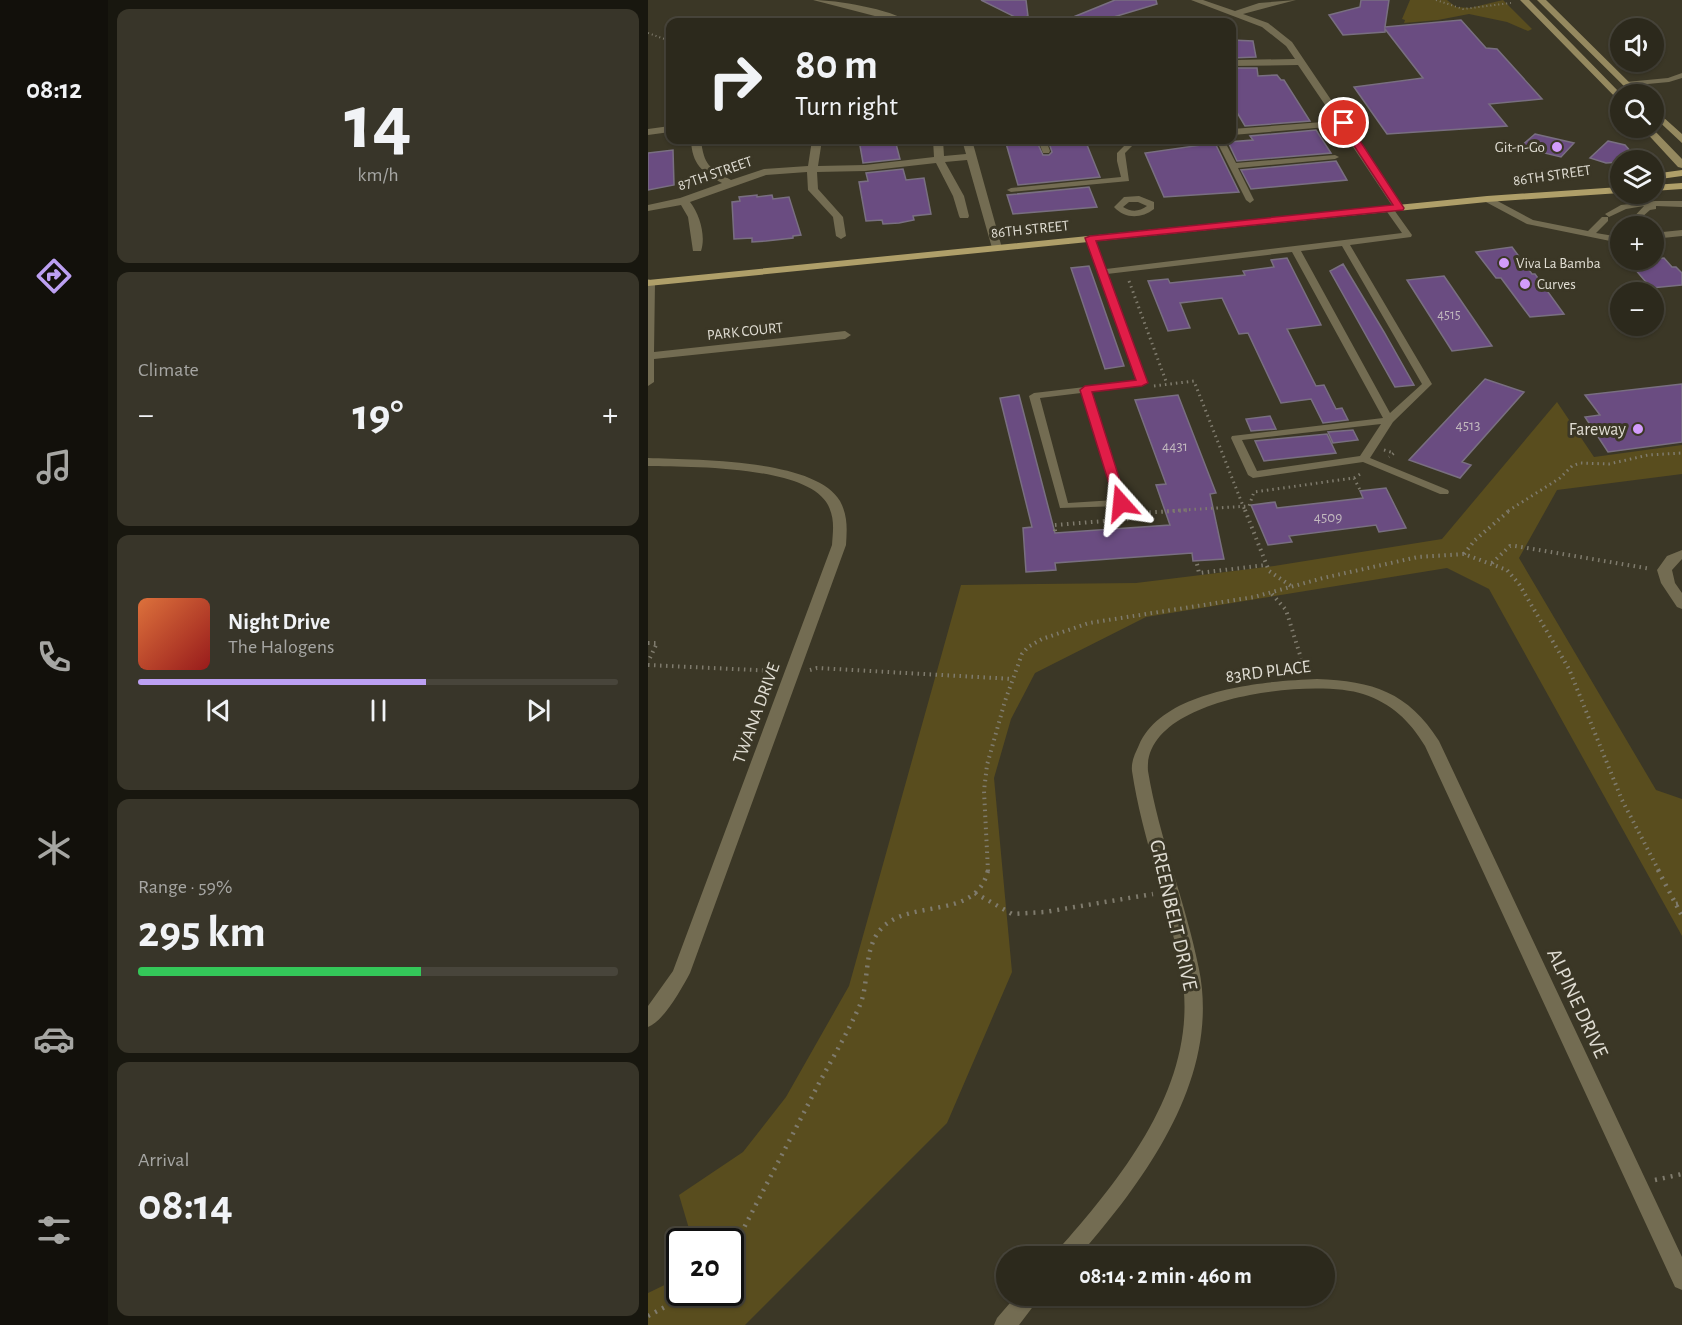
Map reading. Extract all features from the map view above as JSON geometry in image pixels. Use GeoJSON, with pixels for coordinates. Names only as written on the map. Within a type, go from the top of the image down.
{"type":"FeatureCollection","features":[{"type":"Feature","properties":{"kind":"main road"},"geometry":{"type":"LineString","coordinates":[[1524,0],[1610,89]]}},
{"type":"Feature","properties":{"kind":"main road"},"geometry":{"type":"LineString","coordinates":[[1541,0],[1626,84]]}},
{"type":"Feature","properties":{"kind":"main road"},"geometry":{"type":"LineString","coordinates":[[1664,122],[1682,140]]}},
{"type":"Feature","properties":{"kind":"main road"},"geometry":{"type":"LineString","coordinates":[[1656,138],[1682,165]]}},
{"type":"Feature","properties":{"kind":"main road"},"geometry":{"type":"LineString","coordinates":[[1664,175],[1682,173]]}},
{"type":"Feature","properties":{"kind":"main road","name":"86TH STREET"},"geometry":{"type":"LineString","coordinates":[[1487,199],[1610,182]]}},
{"type":"Feature","properties":{"kind":"main road"},"geometry":{"type":"LineString","coordinates":[[1664,187],[1682,186]]}},
{"type":"Feature","properties":{"kind":"main road","name":"86TH STREET"},"geometry":{"type":"LineString","coordinates":[[649,283],[1487,199],[1610,191]]}},
{"type":"Feature","properties":{"kind":"street"},"geometry":{"type":"LineString","coordinates":[[817,0],[876,12],[893,18]]}},
{"type":"Feature","properties":{"kind":"street"},"geometry":{"type":"LineString","coordinates":[[1195,0],[1265,25],[1278,33],[1304,62],[1344,123],[1394,208]]}},
{"type":"Feature","properties":{"kind":"street"},"geometry":{"type":"LineString","coordinates":[[1236,14],[1259,6],[1292,0]]}},
{"type":"Feature","properties":{"kind":"street"},"geometry":{"type":"LineString","coordinates":[[1236,63],[1304,62]]}},
{"type":"Feature","properties":{"kind":"street"},"geometry":{"type":"LineString","coordinates":[[1236,132],[1344,123]]}},
{"type":"Feature","properties":{"kind":"street"},"geometry":{"type":"LineString","coordinates":[[648,132],[666,130]]}},
{"type":"Feature","properties":{"kind":"street"},"geometry":{"type":"LineString","coordinates":[[696,144],[696,156],[700,165],[729,183]]}},
{"type":"Feature","properties":{"kind":"street"},"geometry":{"type":"LineString","coordinates":[[818,144],[819,152],[812,169],[811,184],[816,194],[839,218],[841,236]]}},
{"type":"Feature","properties":{"kind":"street"},"geometry":{"type":"LineString","coordinates":[[937,144],[944,174],[958,195],[964,216]]}},
{"type":"Feature","properties":{"kind":"street"},"geometry":{"type":"LineString","coordinates":[[968,144],[998,248]]}},
{"type":"Feature","properties":{"kind":"street","name":"87TH STREET"},"geometry":{"type":"LineString","coordinates":[[648,208],[683,201],[764,172],[865,168],[972,156]]}},
{"type":"Feature","properties":{"kind":"street"},"geometry":{"type":"LineString","coordinates":[[683,201],[692,210],[696,223],[697,249]]}},
{"type":"Feature","properties":{"kind":"street"},"geometry":{"type":"LineString","coordinates":[[648,382],[649,283]]}},
{"type":"Feature","properties":{"kind":"street","name":"PARK COURT"},"geometry":{"type":"LineString","coordinates":[[648,356],[845,335]]}},
{"type":"Feature","properties":{"kind":"street","name":"TWANA DRIVE"},"geometry":{"type":"LineString","coordinates":[[648,462],[766,468],[801,478],[824,493],[834,505],[841,521],[839,545],[681,973],[667,996],[648,1019]]}},
{"type":"Feature","properties":{"kind":"street"},"geometry":{"type":"LineString","coordinates":[[1682,554],[1669,560],[1664,571],[1665,577],[1682,604]]}},
{"type":"Feature","properties":{"kind":"street","name":"83RD PLACE"},"geometry":{"type":"LineString","coordinates":[[1143,788],[1140,761],[1155,731],[1176,713],[1193,704],[1221,696],[1310,683],[1344,685],[1387,698],[1420,723],[1433,745]]}},
{"type":"Feature","properties":{"kind":"street","name":"ALPINE DRIVE"},"geometry":{"type":"LineString","coordinates":[[1433,745],[1682,1280]]}},
{"type":"Feature","properties":{"kind":"street","name":"GREENBELT DRIVE"},"geometry":{"type":"LineString","coordinates":[[1075,1246],[1138,1163],[1165,1117],[1187,1063],[1194,1010],[1191,970],[1143,788]]}},
{"type":"Feature","properties":{"kind":"street"},"geometry":{"type":"LineString","coordinates":[[1005,1325],[1021,1306]]}},
{"type":"Feature","properties":{"kind":"lane"},"geometry":{"type":"LineString","coordinates":[[1626,84],[1670,80],[1682,75]]}},
{"type":"Feature","properties":{"kind":"lane"},"geometry":{"type":"LineString","coordinates":[[1043,144],[1046,151]]}},
{"type":"Feature","properties":{"kind":"lane"},"geometry":{"type":"LineString","coordinates":[[1130,144],[1120,153],[1119,159],[1133,198]]}},
{"type":"Feature","properties":{"kind":"lane"},"geometry":{"type":"LineString","coordinates":[[1222,144],[1251,200]]}},
{"type":"Feature","properties":{"kind":"lane"},"geometry":{"type":"LineString","coordinates":[[1234,166],[1335,157]]}},
{"type":"Feature","properties":{"kind":"lane"},"geometry":{"type":"LineString","coordinates":[[1011,190],[1126,179]]}},
{"type":"Feature","properties":{"kind":"lane"},"geometry":{"type":"LineString","coordinates":[[1487,199],[1530,222],[1610,237]]}},
{"type":"Feature","properties":{"kind":"lane"},"geometry":{"type":"LineString","coordinates":[[1590,234],[1619,208],[1667,202],[1682,204]]}},
{"type":"Feature","properties":{"kind":"lane"},"geometry":{"type":"LineString","coordinates":[[1639,216],[1647,208],[1682,204]]}},
{"type":"Feature","properties":{"kind":"lane"},"geometry":{"type":"LineString","coordinates":[[1102,272],[1408,236],[1394,208]]}},
{"type":"Feature","properties":{"kind":"lane"},"geometry":{"type":"LineString","coordinates":[[1664,235],[1682,233]]}},
{"type":"Feature","properties":{"kind":"lane"},"geometry":{"type":"LineString","coordinates":[[1085,390],[1121,503],[1064,506],[1034,396],[1142,383],[1090,238]]}},
{"type":"Feature","properties":{"kind":"lane"},"geometry":{"type":"LineString","coordinates":[[1345,244],[1427,384],[1389,420],[1364,459]]}},
{"type":"Feature","properties":{"kind":"lane"},"geometry":{"type":"LineString","coordinates":[[1296,250],[1389,420]]}},
{"type":"Feature","properties":{"kind":"lane"},"geometry":{"type":"LineString","coordinates":[[1389,420],[1236,438],[1252,475],[1364,459],[1376,466],[1444,492]]}},
{"type":"Feature","properties":{"kind":"path"},"geometry":{"type":"LineString","coordinates":[[1436,0],[1452,9],[1511,3]]}},
{"type":"Feature","properties":{"kind":"path"},"geometry":{"type":"LineString","coordinates":[[648,33],[666,39]]}},
{"type":"Feature","properties":{"kind":"path"},"geometry":{"type":"LineString","coordinates":[[1125,269],[1167,384]]}},
{"type":"Feature","properties":{"kind":"path"},"geometry":{"type":"LineString","coordinates":[[1142,383],[1143,387],[1194,381],[1266,565],[1269,571],[1291,586]]}},
{"type":"Feature","properties":{"kind":"path"},"geometry":{"type":"LineString","coordinates":[[1055,531],[1055,525],[1142,518],[1140,513],[1249,506],[1254,492],[1354,477],[1376,466],[1394,453],[1372,446]]}},
{"type":"Feature","properties":{"kind":"path"},"geometry":{"type":"LineString","coordinates":[[1464,554],[1475,540],[1506,513],[1524,499],[1560,478],[1572,466],[1580,463],[1609,464],[1648,455],[1682,453]]}},
{"type":"Feature","properties":{"kind":"path"},"geometry":{"type":"LineString","coordinates":[[1354,477],[1360,490]]}},
{"type":"Feature","properties":{"kind":"path"},"geometry":{"type":"LineString","coordinates":[[1492,563],[1510,546],[1515,546],[1664,571]]}},
{"type":"Feature","properties":{"kind":"path"},"geometry":{"type":"LineString","coordinates":[[744,1228],[860,1004],[866,987],[873,943],[879,931],[900,918],[963,901],[982,885],[988,870],[984,784],[988,762],[1013,679],[1022,654],[1028,647],[1068,630],[1127,616],[1271,593],[1291,586],[1418,557],[1464,554],[1492,563],[1507,570],[1519,584],[1569,669],[1622,800],[1679,904],[1682,916]]}},
{"type":"Feature","properties":{"kind":"path"},"geometry":{"type":"LineString","coordinates":[[1197,564],[1199,573],[1266,565]]}},
{"type":"Feature","properties":{"kind":"path"},"geometry":{"type":"LineString","coordinates":[[1271,593],[1286,610],[1310,683]]}},
{"type":"Feature","properties":{"kind":"path"},"geometry":{"type":"LineString","coordinates":[[648,643],[657,643],[648,663],[792,672],[817,668],[1013,679]]}},
{"type":"Feature","properties":{"kind":"path"},"geometry":{"type":"LineString","coordinates":[[975,893],[1003,910],[1019,914],[1170,891]]}},
{"type":"Feature","properties":{"kind":"path"},"geometry":{"type":"LineString","coordinates":[[1637,1183],[1682,1174]]}},
{"type":"Feature","properties":{"kind":"path"},"geometry":{"type":"LineString","coordinates":[[648,1316],[667,1306]]}},
{"type":"Feature","properties":{"kind":"shaded area"},"geometry":{"type":"Polygon","coordinates":[[[1410,0],[1447,0],[1456,7],[1470,8],[1503,0],[1532,29],[1528,31],[1507,22],[1469,14],[1404,23],[1405,20],[1402,19],[1410,0]]]}},
{"type":"Feature","properties":{"kind":"shaded area"},"geometry":{"type":"Polygon","coordinates":[[[1557,402],[1594,457],[1682,445],[1682,474],[1557,490],[1519,558],[1656,790],[1682,799],[1682,936],[1489,589],[1447,568],[1146,617],[1035,673],[1011,719],[994,778],[1012,972],[947,1123],[745,1325],[648,1325],[648,1293],[666,1284],[666,1306],[744,1306],[744,1228],[689,1228],[679,1195],[743,1152],[786,1097],[849,986],[961,585],[1136,583],[1274,566],[1442,539],[1557,402]]]}},
{"type":"Feature","properties":{"kind":"building"},"geometry":{"type":"Polygon","coordinates":[[[981,0],[1026,0],[1028,16],[1017,18],[981,0]]]}},
{"type":"Feature","properties":{"kind":"building"},"geometry":{"type":"Polygon","coordinates":[[[1115,0],[1156,0],[1157,4],[1110,18],[1071,18],[1115,0]]]}},
{"type":"Feature","properties":{"kind":"building"},"geometry":{"type":"Polygon","coordinates":[[[1361,0],[1389,0],[1385,27],[1461,20],[1486,48],[1497,49],[1542,99],[1489,104],[1507,126],[1387,134],[1354,87],[1423,78],[1385,29],[1385,32],[1343,35],[1329,15],[1360,7],[1361,0]]]}},
{"type":"Feature","properties":{"kind":"building"},"geometry":{"type":"Polygon","coordinates":[[[1236,40],[1253,41],[1256,57],[1236,58],[1236,40]]]}},
{"type":"Feature","properties":{"kind":"building"},"geometry":{"type":"Polygon","coordinates":[[[1236,68],[1257,68],[1258,76],[1277,75],[1284,80],[1310,121],[1245,126],[1236,111],[1236,68]]]}},
{"type":"Feature","properties":{"kind":"building"},"geometry":{"type":"Polygon","coordinates":[[[1316,130],[1331,153],[1237,161],[1229,144],[1253,140],[1250,136],[1316,130]]]}},
{"type":"Feature","properties":{"kind":"building"},"geometry":{"type":"Polygon","coordinates":[[[1535,134],[1574,143],[1561,157],[1520,147],[1535,134]]]}},
{"type":"Feature","properties":{"kind":"building"},"geometry":{"type":"Polygon","coordinates":[[[1608,141],[1625,145],[1629,150],[1610,150],[1610,163],[1590,158],[1608,141]]]}},
{"type":"Feature","properties":{"kind":"building"},"geometry":{"type":"Polygon","coordinates":[[[860,144],[896,144],[900,159],[863,163],[860,144]]]}},
{"type":"Feature","properties":{"kind":"building"},"geometry":{"type":"Polygon","coordinates":[[[1006,144],[1038,144],[1043,155],[1049,155],[1052,152],[1049,144],[1087,144],[1100,177],[1018,185],[1006,144]]]}},
{"type":"Feature","properties":{"kind":"building"},"geometry":{"type":"Polygon","coordinates":[[[1215,144],[1239,192],[1164,197],[1145,153],[1215,144]]]}},
{"type":"Feature","properties":{"kind":"building"},"geometry":{"type":"Polygon","coordinates":[[[673,150],[674,185],[648,190],[648,153],[673,150]]]}},
{"type":"Feature","properties":{"kind":"building"},"geometry":{"type":"Polygon","coordinates":[[[1336,161],[1347,180],[1251,189],[1241,170],[1336,161]]]}},
{"type":"Feature","properties":{"kind":"building"},"geometry":{"type":"Polygon","coordinates":[[[903,169],[906,180],[924,178],[931,214],[913,216],[914,220],[899,223],[883,224],[882,220],[866,221],[859,182],[868,181],[866,173],[903,169]]]}},
{"type":"Feature","properties":{"kind":"building"},"geometry":{"type":"Polygon","coordinates":[[[1089,187],[1097,207],[1013,214],[1007,195],[1089,187]]]}},
{"type":"Feature","properties":{"kind":"building"},"geometry":{"type":"Polygon","coordinates":[[[757,195],[757,197],[772,195],[773,199],[789,197],[801,235],[793,236],[793,238],[752,242],[752,238],[734,239],[732,202],[740,201],[739,197],[757,195]]]}},
{"type":"Feature","properties":{"kind":"building"},"geometry":{"type":"Polygon","coordinates":[[[1512,247],[1564,314],[1530,317],[1501,278],[1496,278],[1476,252],[1512,247]]]}},
{"type":"Feature","properties":{"kind":"building"},"geometry":{"type":"Polygon","coordinates":[[[1287,258],[1321,325],[1287,329],[1316,386],[1324,385],[1336,409],[1342,408],[1348,420],[1323,423],[1311,399],[1281,403],[1248,333],[1239,334],[1222,298],[1180,303],[1190,328],[1168,331],[1148,281],[1168,279],[1170,283],[1245,275],[1243,271],[1274,267],[1271,260],[1287,258]]]}},
{"type":"Feature","properties":{"kind":"building"},"geometry":{"type":"Polygon","coordinates":[[[1664,258],[1682,273],[1682,285],[1664,287],[1664,282],[1646,282],[1636,270],[1664,270],[1664,258]]]}},
{"type":"Feature","properties":{"kind":"building"},"geometry":{"type":"Polygon","coordinates":[[[1343,264],[1414,385],[1395,387],[1330,271],[1343,264]]]}},
{"type":"Feature","properties":{"kind":"building"},"geometry":{"type":"Polygon","coordinates":[[[1089,266],[1124,366],[1105,369],[1071,268],[1089,266]]]}},
{"type":"Feature","properties":{"kind":"building"},"geometry":{"type":"Polygon","coordinates":[[[1444,276],[1492,346],[1452,351],[1407,280],[1444,276]]]}},
{"type":"Feature","properties":{"kind":"building"},"geometry":{"type":"Polygon","coordinates":[[[1485,379],[1524,392],[1462,462],[1471,465],[1460,478],[1409,460],[1485,379]]]}},
{"type":"Feature","properties":{"kind":"building","name":"Fareway"},"geometry":{"type":"Polygon","coordinates":[[[1682,384],[1682,442],[1608,452],[1585,417],[1600,415],[1585,395],[1682,384]]]}},
{"type":"Feature","properties":{"kind":"building"},"geometry":{"type":"Polygon","coordinates":[[[1019,395],[1055,533],[1170,525],[1156,485],[1166,484],[1135,400],[1178,395],[1216,493],[1210,494],[1224,559],[1193,561],[1192,553],[1055,563],[1056,570],[1026,572],[1023,528],[1032,527],[1000,398],[1019,395]]]}},
{"type":"Feature","properties":{"kind":"building"},"geometry":{"type":"Polygon","coordinates":[[[1270,416],[1276,429],[1251,431],[1246,419],[1270,416]]]}},
{"type":"Feature","properties":{"kind":"building"},"geometry":{"type":"Polygon","coordinates":[[[1353,430],[1358,440],[1333,443],[1328,432],[1353,430]]]}},
{"type":"Feature","properties":{"kind":"building"},"geometry":{"type":"Polygon","coordinates":[[[1327,434],[1336,453],[1264,461],[1255,441],[1327,434]]]}},
{"type":"Feature","properties":{"kind":"building"},"geometry":{"type":"Polygon","coordinates":[[[1386,488],[1406,528],[1379,532],[1376,525],[1289,536],[1292,542],[1268,545],[1251,505],[1275,502],[1277,508],[1363,498],[1360,491],[1386,488]]]}},
{"type":"Feature","properties":{"kind":"place","name":"Git-n-Go"},"geometry":{"type":"Point","coordinates":[1557,147]}},
{"type":"Feature","properties":{"kind":"place","name":"Viva La Bamba"},"geometry":{"type":"Point","coordinates":[1504,263]}},
{"type":"Feature","properties":{"kind":"place","name":"Curves"},"geometry":{"type":"Point","coordinates":[1525,284]}},
{"type":"Feature","properties":{"kind":"place","name":"Fareway"},"geometry":{"type":"Point","coordinates":[1638,429]}},
{"type":"Feature","properties":{"kind":"route"},"geometry":{"type":"LineString","coordinates":[[1121,503],[1085,390],[1142,383],[1090,238],[1399,208],[1344,123]]}}]}
